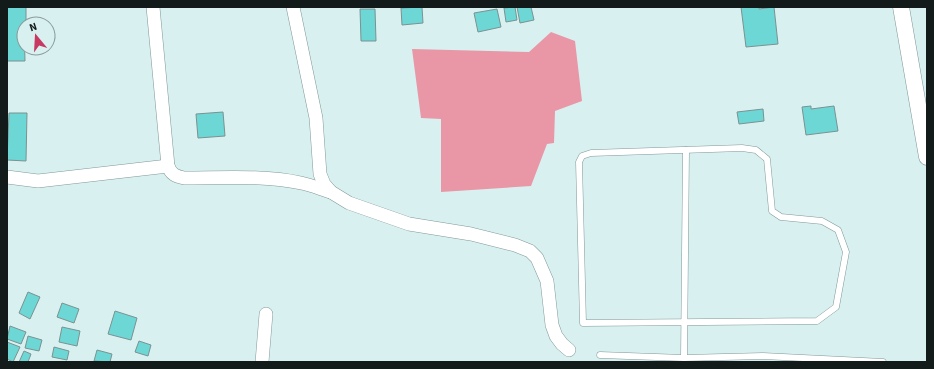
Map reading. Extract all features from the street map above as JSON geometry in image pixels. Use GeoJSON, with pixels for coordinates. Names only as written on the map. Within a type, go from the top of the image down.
{"type":"FeatureCollection","features":[{"type":"Feature","properties":{"kind":"street"},"geometry":{"type":"LineString","coordinates":[[153,7],[168,166],[170,171],[178,177],[263,179],[303,183],[331,192],[349,203],[409,224],[471,234],[515,245],[530,251],[537,258],[547,281],[552,325],[556,336],[569,350]]}},
{"type":"Feature","properties":{"kind":"street"},"geometry":{"type":"LineString","coordinates":[[293,7],[316,118],[320,174],[324,184],[331,192]]}},
{"type":"Feature","properties":{"kind":"street"},"geometry":{"type":"LineString","coordinates":[[901,7],[927,157]]}},
{"type":"Feature","properties":{"kind":"street"},"geometry":{"type":"LineString","coordinates":[[7,178],[38,181],[168,166]]}},
{"type":"Feature","properties":{"kind":"street"},"geometry":{"type":"LineString","coordinates":[[262,362],[266,314]]}},
{"type":"Feature","properties":{"kind":"lane"},"geometry":{"type":"LineString","coordinates":[[742,148],[756,150],[767,159],[772,211],[781,217],[822,221],[838,230],[846,252],[836,307],[817,321],[583,323],[579,162],[582,156],[591,152],[686,150],[742,148]]}},
{"type":"Feature","properties":{"kind":"lane"},"geometry":{"type":"LineString","coordinates":[[684,358],[683,322],[686,150]]}},
{"type":"Feature","properties":{"kind":"lane"},"geometry":{"type":"LineString","coordinates":[[600,355],[884,362]]}},
{"type":"Feature","properties":{"kind":"shaded area"},"geometry":{"type":"Polygon","coordinates":[[[551,32],[575,41],[582,101],[555,111],[554,143],[547,144],[531,186],[441,192],[441,119],[421,118],[412,49],[529,52],[551,32]]]}},
{"type":"Feature","properties":{"kind":"building"},"geometry":{"type":"Polygon","coordinates":[[[7,7],[26,7],[26,16],[16,16],[16,56],[25,56],[25,61],[7,61],[7,7]]]}},
{"type":"Feature","properties":{"kind":"building"},"geometry":{"type":"Polygon","coordinates":[[[422,7],[423,23],[402,25],[401,8],[422,7]]]}},
{"type":"Feature","properties":{"kind":"building"},"geometry":{"type":"Polygon","coordinates":[[[515,7],[517,20],[506,22],[504,8],[515,7]]]}},
{"type":"Feature","properties":{"kind":"building"},"geometry":{"type":"Polygon","coordinates":[[[517,7],[531,7],[534,20],[520,23],[517,7]]]}},
{"type":"Feature","properties":{"kind":"building"},"geometry":{"type":"Polygon","coordinates":[[[741,7],[759,7],[759,9],[774,7],[778,44],[746,47],[741,7]]]}},
{"type":"Feature","properties":{"kind":"building"},"geometry":{"type":"Polygon","coordinates":[[[360,9],[375,9],[376,41],[361,41],[360,9]]]}},
{"type":"Feature","properties":{"kind":"building"},"geometry":{"type":"Polygon","coordinates":[[[497,9],[501,27],[478,32],[474,13],[497,9]]]}},
{"type":"Feature","properties":{"kind":"building"},"geometry":{"type":"Polygon","coordinates":[[[811,106],[811,109],[834,106],[838,131],[806,135],[802,107],[811,106]]]}},
{"type":"Feature","properties":{"kind":"building"},"geometry":{"type":"Polygon","coordinates":[[[763,109],[764,121],[739,124],[737,112],[763,109]]]}},
{"type":"Feature","properties":{"kind":"building"},"geometry":{"type":"Polygon","coordinates":[[[223,112],[225,136],[198,138],[196,114],[223,112]]]}},
{"type":"Feature","properties":{"kind":"building"},"geometry":{"type":"Polygon","coordinates":[[[9,113],[27,113],[26,161],[7,160],[9,113]]]}},
{"type":"Feature","properties":{"kind":"building"},"geometry":{"type":"Polygon","coordinates":[[[28,292],[40,297],[30,319],[19,313],[28,292]]]}},
{"type":"Feature","properties":{"kind":"building"},"geometry":{"type":"Polygon","coordinates":[[[62,303],[79,309],[74,323],[57,317],[62,303]]]}},
{"type":"Feature","properties":{"kind":"building"},"geometry":{"type":"Polygon","coordinates":[[[115,311],[137,318],[131,340],[108,334],[115,311]]]}},
{"type":"Feature","properties":{"kind":"building"},"geometry":{"type":"Polygon","coordinates":[[[10,326],[26,332],[21,344],[7,339],[10,326]]]}},
{"type":"Feature","properties":{"kind":"building"},"geometry":{"type":"Polygon","coordinates":[[[62,327],[80,331],[77,346],[59,342],[62,327]]]}},
{"type":"Feature","properties":{"kind":"building"},"geometry":{"type":"Polygon","coordinates":[[[28,336],[42,340],[39,351],[25,348],[28,336]]]}},
{"type":"Feature","properties":{"kind":"building"},"geometry":{"type":"Polygon","coordinates":[[[139,341],[151,345],[148,356],[135,352],[139,341]]]}},
{"type":"Feature","properties":{"kind":"building"},"geometry":{"type":"Polygon","coordinates":[[[7,342],[20,347],[13,362],[7,359],[7,342]]]}},
{"type":"Feature","properties":{"kind":"building"},"geometry":{"type":"Polygon","coordinates":[[[54,347],[69,351],[67,360],[52,357],[54,347]]]}},
{"type":"Feature","properties":{"kind":"building"},"geometry":{"type":"Polygon","coordinates":[[[97,350],[112,354],[110,362],[94,361],[97,350]]]}},
{"type":"Feature","properties":{"kind":"building"},"geometry":{"type":"Polygon","coordinates":[[[24,351],[31,354],[28,362],[19,362],[24,351]]]}}]}
